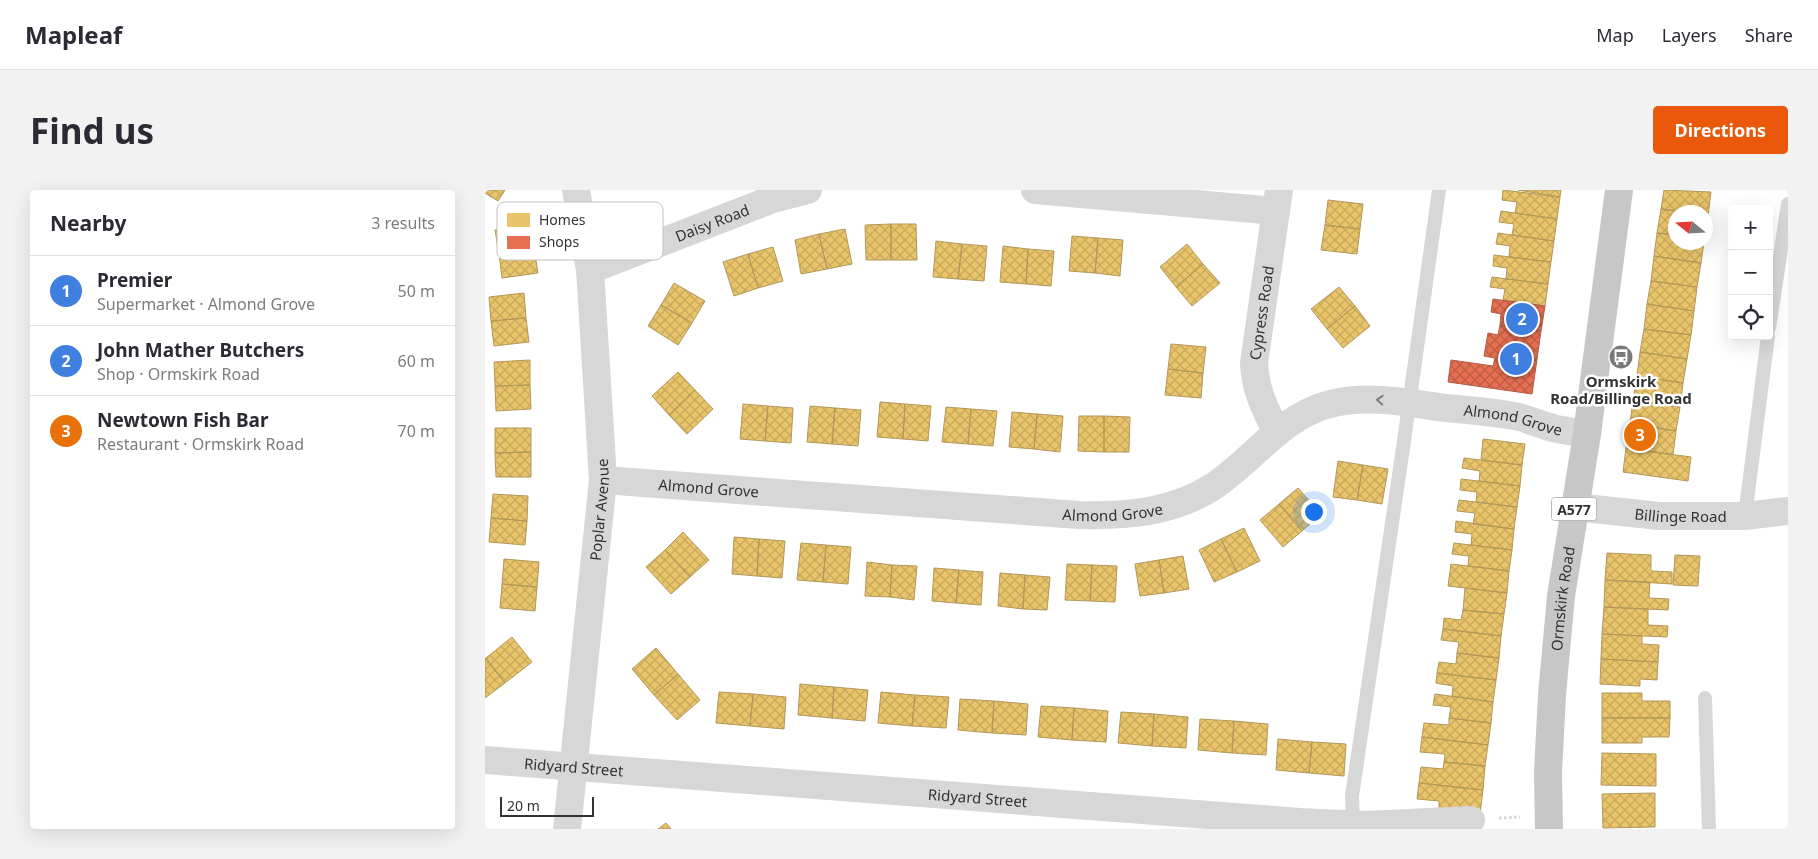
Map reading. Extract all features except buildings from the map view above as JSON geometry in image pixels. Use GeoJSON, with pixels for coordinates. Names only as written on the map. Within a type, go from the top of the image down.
{"type":"FeatureCollection","features":[{"type":"Feature","properties":{"kind":"highway","name":"Ormskirk Road"},"geometry":{"type":"LineString","coordinates":[[1549,829],[1548,773],[1561,596],[1587,434],[1619,190]]}},
{"type":"Feature","properties":{"kind":"street","name":"Daisy Road"},"geometry":{"type":"LineString","coordinates":[[663,242],[773,199],[808,190]]}},
{"type":"Feature","properties":{"kind":"street"},"geometry":{"type":"LineString","coordinates":[[1035,190],[1278,201]]}},
{"type":"Feature","properties":{"kind":"street","name":"Cypress Road"},"geometry":{"type":"LineString","coordinates":[[1277,432],[1263,406],[1258,391],[1254,376],[1254,363],[1278,201]]}},
{"type":"Feature","properties":{"kind":"street","name":"Poplar Avenue"},"geometry":{"type":"LineString","coordinates":[[567,829],[603,480],[588,260]]}},
{"type":"Feature","properties":{"kind":"street","name":"Daisy Road"},"geometry":{"type":"LineString","coordinates":[[590,270],[616,260]]}},
{"type":"Feature","properties":{"kind":"street","name":"Almond Grove"},"geometry":{"type":"LineString","coordinates":[[603,480],[1059,514],[1117,516],[1143,513],[1192,498],[1214,486],[1277,432],[1298,417],[1329,404],[1353,400],[1383,400],[1410,403],[1515,416],[1555,429],[1587,434]]}},
{"type":"Feature","properties":{"kind":"street","name":"Billinge Road"},"geometry":{"type":"LineString","coordinates":[[1575,507],[1659,516],[1745,516],[1788,511]]}},
{"type":"Feature","properties":{"kind":"street","name":"Ridyard Street"},"geometry":{"type":"LineString","coordinates":[[485,760],[575,766],[1229,823],[1362,826],[1471,820]]}},
{"type":"Feature","properties":{"kind":"lane"},"geometry":{"type":"LineString","coordinates":[[1362,826],[1351,796],[1410,403],[1439,190]]}},
{"type":"Feature","properties":{"kind":"lane"},"geometry":{"type":"LineString","coordinates":[[1773,302],[1788,204]]}},
{"type":"Feature","properties":{"kind":"lane"},"geometry":{"type":"LineString","coordinates":[[1745,516],[1767,340]]}},
{"type":"Feature","properties":{"kind":"lane"},"geometry":{"type":"LineString","coordinates":[[1705,698],[1709,829]]}},
{"type":"Feature","properties":{"kind":"place","name":"John Mather Butchers"},"geometry":{"type":"Point","coordinates":[1522,319]}},
{"type":"Feature","properties":{"kind":"place","name":"Ormskirk Road/Billinge Road"},"geometry":{"type":"Point","coordinates":[1621,357]}},
{"type":"Feature","properties":{"kind":"place","name":"Premier"},"geometry":{"type":"Point","coordinates":[1516,359]}},
{"type":"Feature","properties":{"kind":"place","name":"Newtown Fish Bar"},"geometry":{"type":"Point","coordinates":[1640,435]}}]}
